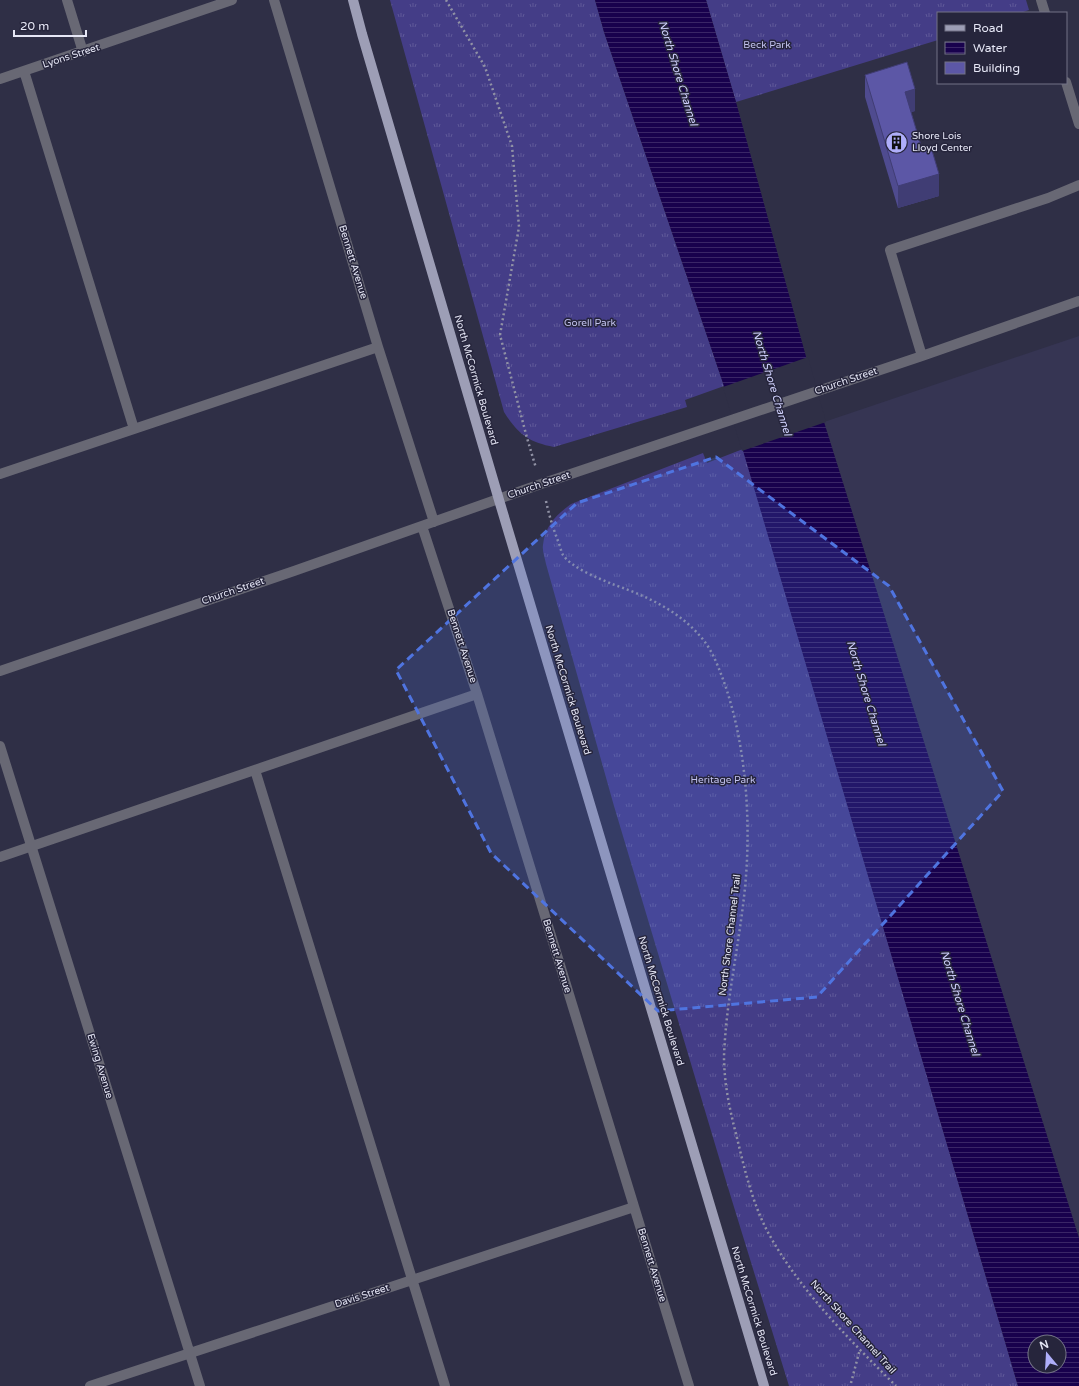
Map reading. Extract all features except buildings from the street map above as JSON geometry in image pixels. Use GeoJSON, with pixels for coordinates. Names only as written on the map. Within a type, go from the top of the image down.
{"type":"FeatureCollection","features":[{"type":"Feature","properties":{"kind":"main road","name":"North McCormick Boulevard"},"geometry":{"type":"LineString","coordinates":[[354,0],[362,34],[499,500],[764,1386]]}},
{"type":"Feature","properties":{"kind":"street"},"geometry":{"type":"LineString","coordinates":[[68,0],[84,52]]}},
{"type":"Feature","properties":{"kind":"street","name":"Lyons Street"},"geometry":{"type":"LineString","coordinates":[[0,79],[84,52],[232,0]]}},
{"type":"Feature","properties":{"kind":"street","name":"Bennett Avenue"},"geometry":{"type":"LineString","coordinates":[[274,0],[378,347],[434,522]]}},
{"type":"Feature","properties":{"kind":"street"},"geometry":{"type":"LineString","coordinates":[[1041,0],[1045,12]]}},
{"type":"Feature","properties":{"kind":"street"},"geometry":{"type":"LineString","coordinates":[[24,71],[134,429]]}},
{"type":"Feature","properties":{"kind":"street"},"geometry":{"type":"LineString","coordinates":[[1067,84],[1076,107],[1079,124]]}},
{"type":"Feature","properties":{"kind":"street"},"geometry":{"type":"LineString","coordinates":[[922,356],[890,250],[1048,198],[1079,185]]}},
{"type":"Feature","properties":{"kind":"street","name":"Church Street"},"geometry":{"type":"LineString","coordinates":[[0,671],[1079,301]]}},
{"type":"Feature","properties":{"kind":"street"},"geometry":{"type":"LineString","coordinates":[[0,474],[378,347]]}},
{"type":"Feature","properties":{"kind":"street","name":"Bennett Avenue"},"geometry":{"type":"LineString","coordinates":[[422,526],[477,694],[689,1386]]}},
{"type":"Feature","properties":{"kind":"street"},"geometry":{"type":"LineString","coordinates":[[0,857],[477,694]]}},
{"type":"Feature","properties":{"kind":"street","name":"Ewing Avenue"},"geometry":{"type":"LineString","coordinates":[[0,746],[200,1386]]}},
{"type":"Feature","properties":{"kind":"street"},"geometry":{"type":"LineString","coordinates":[[255,770],[445,1386]]}},
{"type":"Feature","properties":{"kind":"street","name":"Davis Street"},"geometry":{"type":"LineString","coordinates":[[90,1386],[189,1352],[634,1207]]}},
{"type":"Feature","properties":{"kind":"path"},"geometry":{"type":"LineString","coordinates":[[446,0],[485,67],[512,146],[519,227],[500,335],[527,438]]}},
{"type":"Feature","properties":{"kind":"path","name":"North Shore Channel Trail"},"geometry":{"type":"LineString","coordinates":[[551,522],[564,556],[571,562],[590,575],[633,591],[678,616],[700,636],[714,656],[724,682],[741,746],[748,835],[744,894],[727,1019],[724,1057],[725,1086],[745,1170],[756,1206],[769,1235],[815,1301],[896,1386]]}},
{"type":"Feature","properties":{"kind":"path"},"geometry":{"type":"LineString","coordinates":[[851,1383],[860,1349]]}},
{"type":"Feature","properties":{"kind":"highlighted area"},"geometry":{"type":"Polygon","coordinates":[[[716,457],[889,586],[1003,791],[817,997],[658,1011],[491,853],[396,670],[577,503],[716,457]]]}},
{"type":"Feature","properties":{"kind":"shaded area"},"geometry":{"type":"Polygon","coordinates":[[[1079,336],[1079,1238],[824,422],[1079,336]]]}},
{"type":"Feature","properties":{"kind":"green space","name":"Gorell Park"},"geometry":{"type":"Polygon","coordinates":[[[390,0],[595,0],[604,32],[724,386],[685,400],[687,407],[554,447],[530,440],[514,426],[504,412],[390,0]]]}},
{"type":"Feature","properties":{"kind":"green space","name":"Beck Park"},"geometry":{"type":"Polygon","coordinates":[[[706,0],[1026,0],[1029,10],[1023,12],[937,12],[937,40],[736,102],[706,0]]]}},
{"type":"Feature","properties":{"kind":"green space","name":"Heritage Park"},"geometry":{"type":"Polygon","coordinates":[[[743,449],[1018,1386],[789,1386],[614,806],[543,552],[546,532],[556,517],[571,504],[703,453],[707,463],[743,449]]]}},
{"type":"Feature","properties":{"kind":"water","name":"North Shore Channel"},"geometry":{"type":"Polygon","coordinates":[[[595,0],[706,0],[736,102],[824,422],[1079,1238],[1079,1386],[1018,1386],[724,386],[604,32],[595,0]]]}},
{"type":"Feature","properties":{"kind":"pier"},"geometry":{"type":"Polygon","coordinates":[[[808,357],[826,422],[742,451],[723,387],[808,357]]]}},
{"type":"Feature","properties":{"kind":"place","name":"Shore Lois Lloyd Center"},"geometry":{"type":"Point","coordinates":[896,142]}}]}
